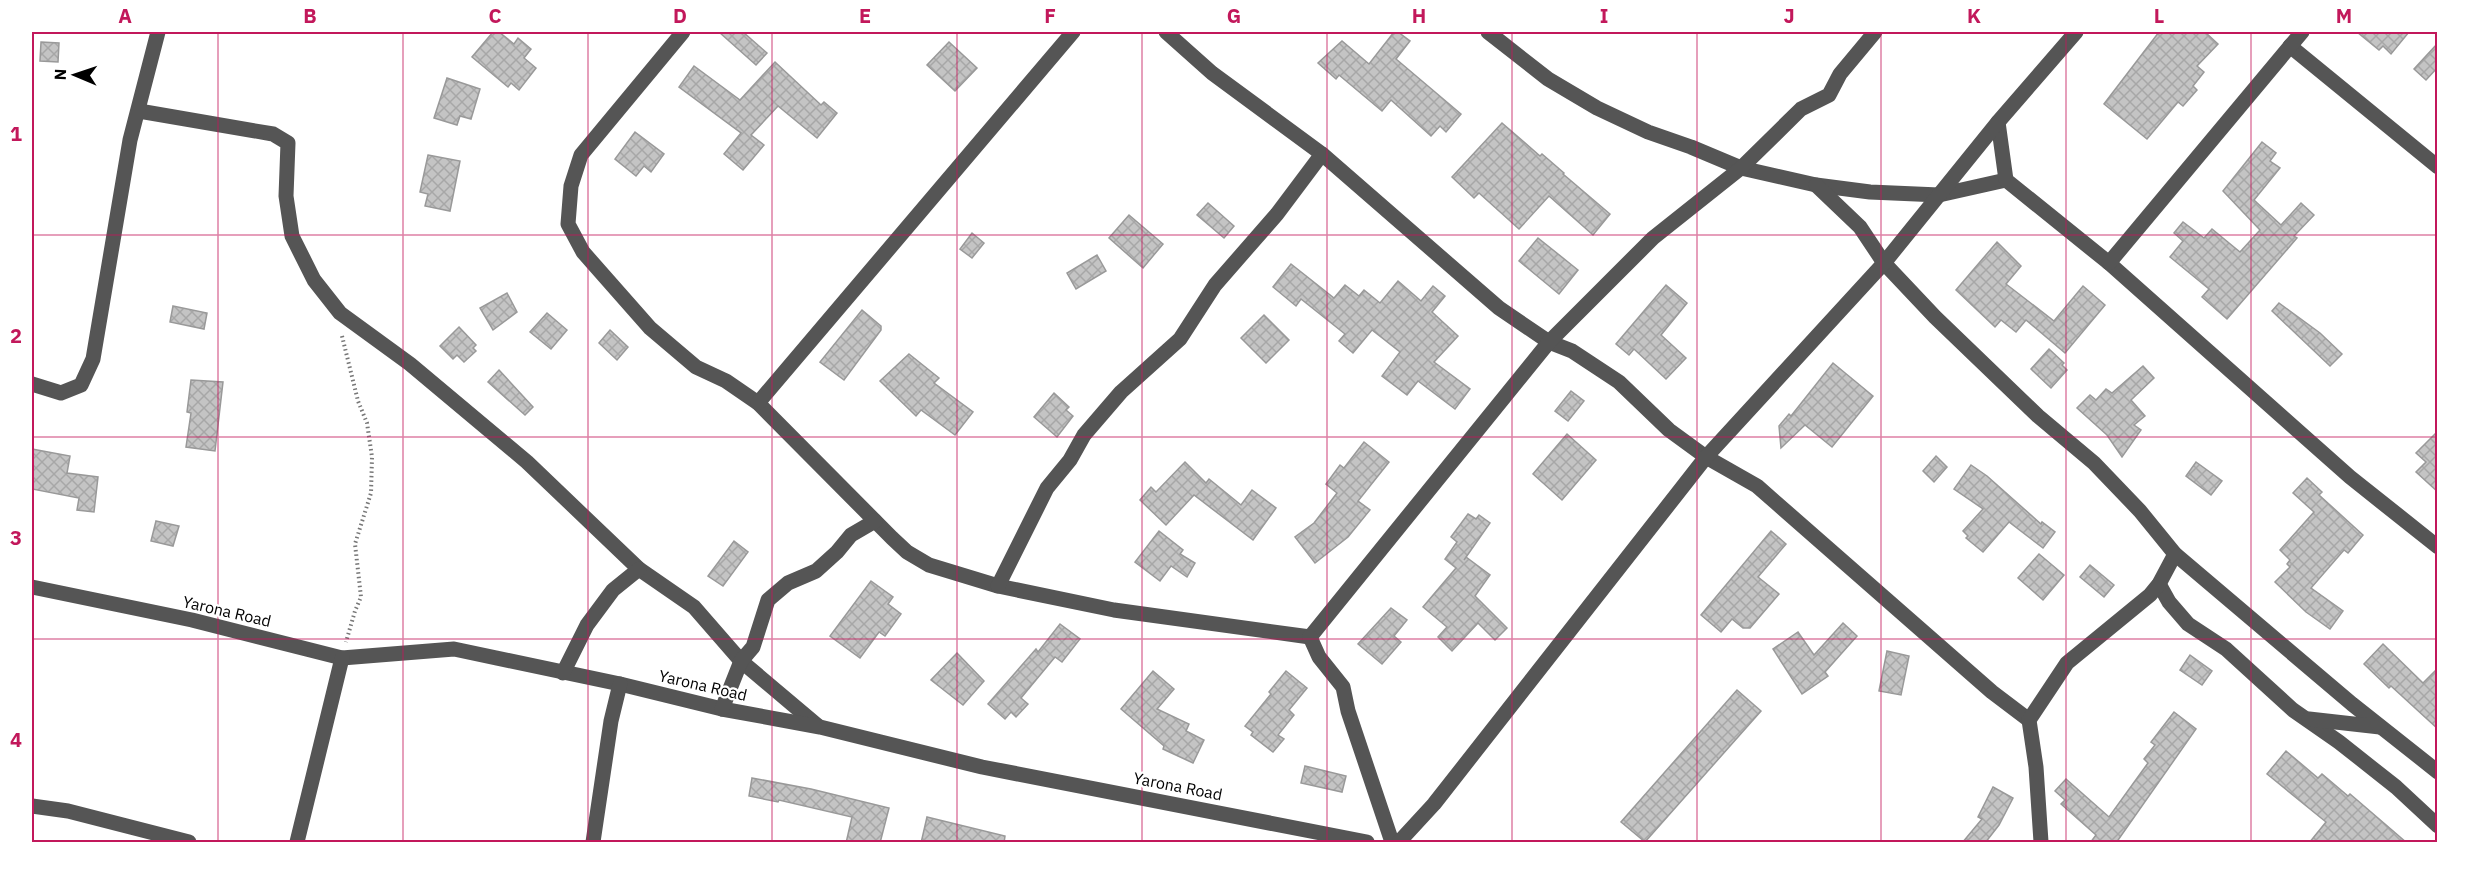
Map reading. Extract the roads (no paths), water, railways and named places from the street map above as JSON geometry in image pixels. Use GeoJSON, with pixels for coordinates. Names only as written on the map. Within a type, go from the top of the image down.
{"type":"FeatureCollection","features":[{"type":"Feature","properties":{"kind":"street"},"geometry":{"type":"LineString","coordinates":[[32,384],[61,393],[81,385],[93,359],[130,140],[158,32]]}},
{"type":"Feature","properties":{"kind":"street"},"geometry":{"type":"LineString","coordinates":[[683,32],[581,155],[571,186],[568,224],[583,252],[650,328],[696,367],[726,381],[758,403],[907,552],[929,565],[998,586],[1114,610],[1310,637]]}},
{"type":"Feature","properties":{"kind":"street"},"geometry":{"type":"LineString","coordinates":[[758,403],[1073,32]]}},
{"type":"Feature","properties":{"kind":"street"},"geometry":{"type":"LineString","coordinates":[[1166,32],[1212,73],[1322,154],[1499,308],[1550,342],[1572,351],[1619,382],[1669,430],[1706,457],[1757,486],[1992,692],[2029,720]]}},
{"type":"Feature","properties":{"kind":"street"},"geometry":{"type":"LineString","coordinates":[[1488,32],[1548,79],[1597,108],[1648,132],[1741,168],[1816,185],[1870,192],[1939,195],[2006,180]]}},
{"type":"Feature","properties":{"kind":"street"},"geometry":{"type":"LineString","coordinates":[[1310,637],[1550,342],[1653,238],[1741,168],[1801,109],[1829,95],[1840,74],[1875,32]]}},
{"type":"Feature","properties":{"kind":"street"},"geometry":{"type":"LineString","coordinates":[[1399,843],[1434,804],[1706,457],[1884,263],[1998,122],[2076,32]]}},
{"type":"Feature","properties":{"kind":"street"},"geometry":{"type":"LineString","coordinates":[[2109,263],[2302,32]]}},
{"type":"Feature","properties":{"kind":"street"},"geometry":{"type":"LineString","coordinates":[[2290,46],[2438,167]]}},
{"type":"Feature","properties":{"kind":"street"},"geometry":{"type":"LineString","coordinates":[[139,111],[273,134],[288,143],[286,196],[292,236],[314,280],[340,313],[410,364],[528,462],[639,569],[694,607],[741,662],[820,727]]}},
{"type":"Feature","properties":{"kind":"street"},"geometry":{"type":"LineString","coordinates":[[1998,122],[2006,180],[2109,263],[2350,477],[2438,547]]}},
{"type":"Feature","properties":{"kind":"street"},"geometry":{"type":"LineString","coordinates":[[998,586],[1047,488],[1070,460],[1084,435],[1121,392],[1180,339],[1215,285],[1277,214],[1322,154]]}},
{"type":"Feature","properties":{"kind":"street"},"geometry":{"type":"LineString","coordinates":[[1816,185],[1860,226],[1884,263],[1935,317],[2038,416],[2094,463],[2140,511],[2175,554],[2352,704],[2438,772]]}},
{"type":"Feature","properties":{"kind":"street"},"geometry":{"type":"LineString","coordinates":[[722,709],[741,662],[753,648],[768,600],[788,583],[816,571],[837,552],[851,535],[875,521]]}},
{"type":"Feature","properties":{"kind":"street"},"geometry":{"type":"LineString","coordinates":[[2041,843],[2036,767],[2029,720],[2067,663],[2150,595],[2159,584],[2175,554]]}},
{"type":"Feature","properties":{"kind":"street"},"geometry":{"type":"LineString","coordinates":[[563,674],[587,625],[613,590],[639,569]]}},
{"type":"Feature","properties":{"kind":"street"},"geometry":{"type":"LineString","coordinates":[[2159,584],[2169,602],[2188,624],[2226,649],[2306,719],[2396,787],[2438,826]]}},
{"type":"Feature","properties":{"kind":"street","name":"Yarona Road"},"geometry":{"type":"LineString","coordinates":[[32,587],[192,620],[342,658],[454,649],[563,674],[620,684],[722,709],[820,727],[982,767],[1222,812],[1367,843]]}},
{"type":"Feature","properties":{"kind":"street"},"geometry":{"type":"LineString","coordinates":[[1310,637],[1320,657],[1343,687],[1348,711],[1392,843]]}},
{"type":"Feature","properties":{"kind":"street"},"geometry":{"type":"LineString","coordinates":[[297,843],[342,658]]}},
{"type":"Feature","properties":{"kind":"street"},"geometry":{"type":"LineString","coordinates":[[593,843],[611,721],[620,684]]}},
{"type":"Feature","properties":{"kind":"street"},"geometry":{"type":"LineString","coordinates":[[2306,719],[2383,727]]}},
{"type":"Feature","properties":{"kind":"street"},"geometry":{"type":"LineString","coordinates":[[32,806],[68,811],[189,843]]}}]}
